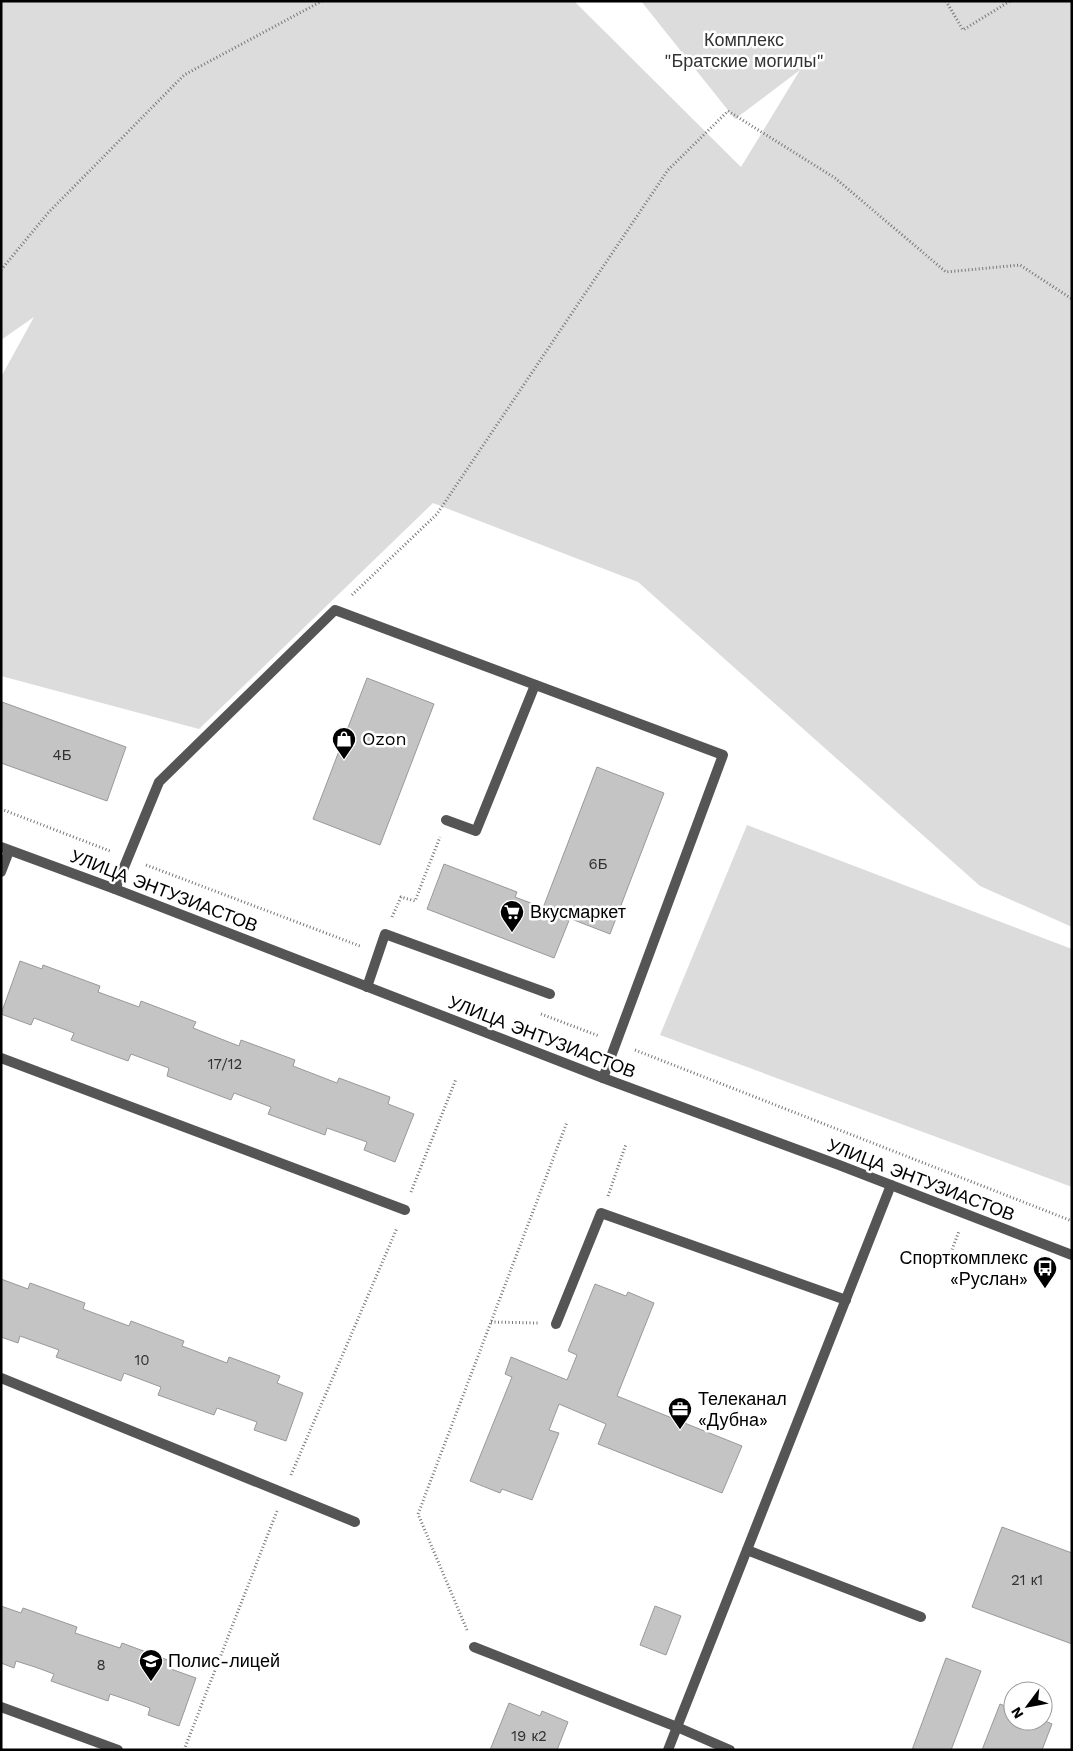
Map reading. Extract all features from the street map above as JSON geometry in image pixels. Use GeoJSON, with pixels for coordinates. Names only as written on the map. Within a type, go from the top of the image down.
{"type":"FeatureCollection","features":[{"type":"Feature","properties":{"kind":"street"},"geometry":{"type":"LineString","coordinates":[[115,889],[159,782],[335,610],[723,755],[603,1078]]}},
{"type":"Feature","properties":{"kind":"street"},"geometry":{"type":"LineString","coordinates":[[446,820],[476,832],[535,685]]}},
{"type":"Feature","properties":{"kind":"street"},"geometry":{"type":"LineString","coordinates":[[1,872],[5,849]]}},
{"type":"Feature","properties":{"kind":"street","name":"УЛИЦА ЭНТУЗИАСТОВ"},"geometry":{"type":"LineString","coordinates":[[5,849],[115,889],[603,1078],[891,1185],[1072,1255]]}},
{"type":"Feature","properties":{"kind":"street"},"geometry":{"type":"LineString","coordinates":[[366,987],[385,934],[550,994]]}},
{"type":"Feature","properties":{"kind":"street"},"geometry":{"type":"LineString","coordinates":[[1,1058],[405,1210]]}},
{"type":"Feature","properties":{"kind":"street"},"geometry":{"type":"LineString","coordinates":[[668,1750],[891,1185]]}},
{"type":"Feature","properties":{"kind":"street"},"geometry":{"type":"LineString","coordinates":[[556,1324],[602,1213],[846,1300]]}},
{"type":"Feature","properties":{"kind":"street"},"geometry":{"type":"LineString","coordinates":[[1,1378],[355,1522]]}},
{"type":"Feature","properties":{"kind":"street"},"geometry":{"type":"LineString","coordinates":[[747,1550],[921,1616]]}},
{"type":"Feature","properties":{"kind":"street"},"geometry":{"type":"LineString","coordinates":[[474,1647],[677,1727],[730,1750]]}},
{"type":"Feature","properties":{"kind":"street"},"geometry":{"type":"LineString","coordinates":[[1,1707],[118,1750]]}},
{"type":"Feature","properties":{"kind":"path"},"geometry":{"type":"LineString","coordinates":[[1,270],[48,213],[184,75],[322,1]]}},
{"type":"Feature","properties":{"kind":"path"},"geometry":{"type":"LineString","coordinates":[[946,1],[963,30],[1010,1]]}},
{"type":"Feature","properties":{"kind":"path"},"geometry":{"type":"LineString","coordinates":[[335,610],[437,514],[668,170],[728,111],[835,178],[946,272],[1020,265],[1072,299]]}},
{"type":"Feature","properties":{"kind":"path"},"geometry":{"type":"LineString","coordinates":[[1,809],[378,953]]}},
{"type":"Feature","properties":{"kind":"path"},"geometry":{"type":"LineString","coordinates":[[385,934],[401,897],[415,902],[446,820]]}},
{"type":"Feature","properties":{"kind":"path"},"geometry":{"type":"LineString","coordinates":[[534,1012],[1072,1221]]}},
{"type":"Feature","properties":{"kind":"path"},"geometry":{"type":"LineString","coordinates":[[184,1750],[284,1493],[405,1210],[456,1079]]}},
{"type":"Feature","properties":{"kind":"path"},"geometry":{"type":"LineString","coordinates":[[474,1647],[418,1514],[567,1122]]}},
{"type":"Feature","properties":{"kind":"path"},"geometry":{"type":"LineString","coordinates":[[602,1213],[626,1144]]}},
{"type":"Feature","properties":{"kind":"path"},"geometry":{"type":"LineString","coordinates":[[491,1322],[556,1324]]}},
{"type":"Feature","properties":{"kind":"green space","name":"Комплекс \"Братские могилы\""},"geometry":{"type":"Polygon","coordinates":[[[1,1],[574,1],[741,167],[800,70],[735,119],[641,1],[1072,1],[1072,927],[980,886],[638,582],[433,503],[199,729],[1,676],[1,377],[34,317],[1,340],[1,1]]]}},
{"type":"Feature","properties":{"kind":"green space"},"geometry":{"type":"Polygon","coordinates":[[[747,825],[1072,949],[1072,1187],[660,1035],[747,825]]]}},
{"type":"Feature","properties":{"kind":"building"},"geometry":{"type":"Polygon","coordinates":[[[367,678],[434,704],[380,845],[313,819],[367,678]]]}},
{"type":"Feature","properties":{"kind":"building"},"geometry":{"type":"Polygon","coordinates":[[[2,702],[126,747],[107,801],[1,763],[2,702]]]}},
{"type":"Feature","properties":{"kind":"building"},"geometry":{"type":"Polygon","coordinates":[[[597,767],[664,793],[610,934],[543,908],[597,767]]]}},
{"type":"Feature","properties":{"kind":"building"},"geometry":{"type":"Polygon","coordinates":[[[444,864],[517,892],[515,897],[570,918],[554,958],[427,909],[444,864]]]}},
{"type":"Feature","properties":{"kind":"building"},"geometry":{"type":"Polygon","coordinates":[[[20,961],[42,969],[43,965],[100,986],[98,992],[139,1007],[141,1001],[196,1022],[193,1028],[239,1046],[241,1040],[295,1060],[293,1066],[337,1083],[339,1078],[390,1097],[388,1104],[414,1114],[395,1162],[364,1150],[367,1142],[327,1128],[325,1135],[268,1114],[271,1107],[234,1093],[231,1100],[167,1076],[169,1068],[131,1054],[128,1061],[71,1040],[74,1033],[34,1018],[31,1025],[1,1014],[20,961]]]}},
{"type":"Feature","properties":{"kind":"building"},"geometry":{"type":"Polygon","coordinates":[[[1,1279],[28,1289],[30,1283],[85,1303],[83,1309],[129,1326],[131,1321],[184,1341],[182,1346],[227,1363],[229,1357],[280,1376],[277,1383],[303,1393],[286,1441],[254,1430],[257,1422],[217,1408],[214,1415],[158,1395],[161,1387],[124,1373],[121,1381],[56,1357],[59,1350],[20,1336],[18,1343],[1,1337],[1,1279]]]}},
{"type":"Feature","properties":{"kind":"building"},"geometry":{"type":"Polygon","coordinates":[[[595,1284],[626,1296],[628,1292],[654,1303],[617,1396],[742,1446],[722,1493],[598,1444],[606,1424],[559,1404],[549,1430],[559,1433],[532,1500],[502,1489],[500,1493],[470,1481],[512,1377],[505,1374],[511,1357],[567,1380],[577,1355],[568,1351],[595,1284]]]}},
{"type":"Feature","properties":{"kind":"building"},"geometry":{"type":"Polygon","coordinates":[[[1002,1527],[1072,1553],[1072,1644],[972,1607],[1002,1527]]]}},
{"type":"Feature","properties":{"kind":"building"},"geometry":{"type":"Polygon","coordinates":[[[1,1606],[21,1613],[23,1608],[77,1627],[75,1633],[120,1648],[122,1643],[173,1662],[171,1669],[196,1678],[179,1726],[148,1715],[150,1708],[131,1701],[110,1694],[108,1701],[51,1681],[54,1674],[35,1667],[16,1661],[14,1668],[1,1663],[1,1606]]]}},
{"type":"Feature","properties":{"kind":"building"},"geometry":{"type":"Polygon","coordinates":[[[655,1606],[681,1616],[666,1655],[640,1645],[655,1606]]]}},
{"type":"Feature","properties":{"kind":"building"},"geometry":{"type":"Polygon","coordinates":[[[946,1658],[981,1671],[951,1750],[912,1750],[946,1658]]]}},
{"type":"Feature","properties":{"kind":"building"},"geometry":{"type":"Polygon","coordinates":[[[509,1703],[540,1716],[542,1711],[568,1722],[557,1750],[490,1750],[509,1703]]]}},
{"type":"Feature","properties":{"kind":"building"},"geometry":{"type":"Polygon","coordinates":[[[1000,1704],[1003,1705],[1003,1731],[1049,1731],[1042,1750],[982,1750],[1000,1704]]]}},
{"type":"Feature","properties":{"kind":"place","name":"Ozon"},"geometry":{"type":"Point","coordinates":[344,760]}},
{"type":"Feature","properties":{"kind":"place","name":"Вкусмаркет"},"geometry":{"type":"Point","coordinates":[512,933]}},
{"type":"Feature","properties":{"kind":"place","name":"Спорткомплекс «Руслан»"},"geometry":{"type":"Point","coordinates":[1045,1289]}},
{"type":"Feature","properties":{"kind":"place","name":"Телеканал «Дубна»"},"geometry":{"type":"Point","coordinates":[680,1430]}},
{"type":"Feature","properties":{"kind":"place","name":"Полис-лицей"},"geometry":{"type":"Point","coordinates":[151,1682]}}]}
